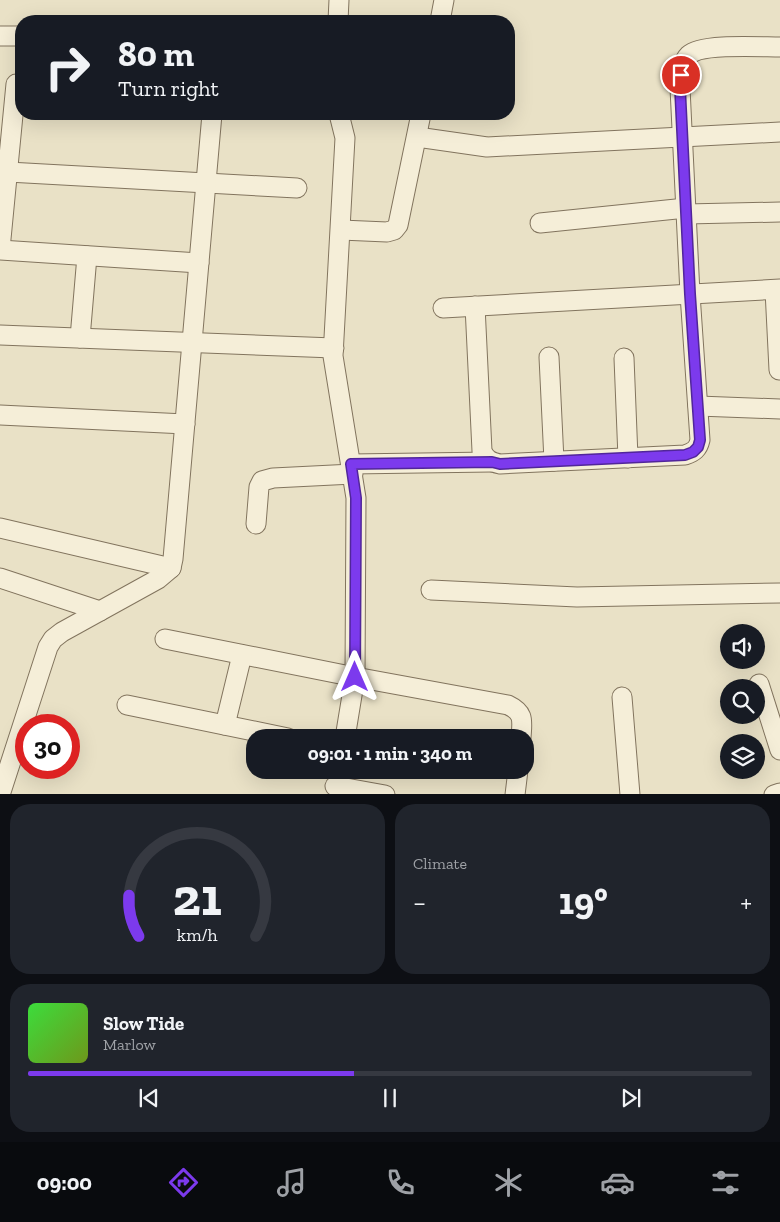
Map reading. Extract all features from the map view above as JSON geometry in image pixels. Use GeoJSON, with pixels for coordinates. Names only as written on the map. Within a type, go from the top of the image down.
{"type":"FeatureCollection","features":[{"type":"Feature","properties":{"kind":"street"},"geometry":{"type":"LineString","coordinates":[[338,15],[339,0]]}},
{"type":"Feature","properties":{"kind":"street"},"geometry":{"type":"LineString","coordinates":[[441,15],[444,0]]}},
{"type":"Feature","properties":{"kind":"street"},"geometry":{"type":"LineString","coordinates":[[0,36],[15,36]]}},
{"type":"Feature","properties":{"kind":"street"},"geometry":{"type":"LineString","coordinates":[[475,306],[482,451],[485,458],[500,464],[685,455],[693,452],[698,447],[700,440],[690,294],[680,88],[683,62],[689,54],[712,47],[780,46]]}},
{"type":"Feature","properties":{"kind":"street"},"geometry":{"type":"LineString","coordinates":[[12,84],[8,172],[0,249],[199,263]]}},
{"type":"Feature","properties":{"kind":"street"},"geometry":{"type":"LineString","coordinates":[[0,794],[48,647],[53,638],[158,579],[171,568],[211,120]]}},
{"type":"Feature","properties":{"kind":"street"},"geometry":{"type":"LineString","coordinates":[[340,120],[345,138],[334,356],[356,498],[355,677],[346,729]]}},
{"type":"Feature","properties":{"kind":"street"},"geometry":{"type":"LineString","coordinates":[[341,230],[387,232],[394,230],[398,225],[420,120]]}},
{"type":"Feature","properties":{"kind":"street"},"geometry":{"type":"LineString","coordinates":[[417,137],[487,147],[780,132]]}},
{"type":"Feature","properties":{"kind":"street"},"geometry":{"type":"LineString","coordinates":[[8,172],[297,188]]}},
{"type":"Feature","properties":{"kind":"street"},"geometry":{"type":"LineString","coordinates":[[540,223],[686,211],[780,212]]}},
{"type":"Feature","properties":{"kind":"street"},"geometry":{"type":"LineString","coordinates":[[80,338],[87,256]]}},
{"type":"Feature","properties":{"kind":"street"},"geometry":{"type":"LineString","coordinates":[[444,308],[778,289],[779,370]]}},
{"type":"Feature","properties":{"kind":"street"},"geometry":{"type":"LineString","coordinates":[[0,335],[334,348]]}},
{"type":"Feature","properties":{"kind":"street"},"geometry":{"type":"LineString","coordinates":[[549,357],[554,461]]}},
{"type":"Feature","properties":{"kind":"street"},"geometry":{"type":"LineString","coordinates":[[624,358],[628,458]]}},
{"type":"Feature","properties":{"kind":"street"},"geometry":{"type":"LineString","coordinates":[[698,406],[780,409]]}},
{"type":"Feature","properties":{"kind":"street"},"geometry":{"type":"LineString","coordinates":[[0,415],[185,424]]}},
{"type":"Feature","properties":{"kind":"street"},"geometry":{"type":"LineString","coordinates":[[256,524],[259,487],[262,481],[273,478],[352,469],[492,462]]}},
{"type":"Feature","properties":{"kind":"street"},"geometry":{"type":"LineString","coordinates":[[0,528],[171,568]]}},
{"type":"Feature","properties":{"kind":"street"},"geometry":{"type":"LineString","coordinates":[[0,578],[100,611]]}},
{"type":"Feature","properties":{"kind":"street"},"geometry":{"type":"LineString","coordinates":[[431,590],[577,597],[780,593]]}},
{"type":"Feature","properties":{"kind":"street"},"geometry":{"type":"LineString","coordinates":[[165,639],[508,705],[520,713],[522,729]]}},
{"type":"Feature","properties":{"kind":"street"},"geometry":{"type":"LineString","coordinates":[[225,725],[242,654]]}},
{"type":"Feature","properties":{"kind":"street"},"geometry":{"type":"LineString","coordinates":[[622,697],[630,794]]}},
{"type":"Feature","properties":{"kind":"street"},"geometry":{"type":"LineString","coordinates":[[765,703],[780,750]]}},
{"type":"Feature","properties":{"kind":"street"},"geometry":{"type":"LineString","coordinates":[[127,705],[246,729]]}},
{"type":"Feature","properties":{"kind":"street"},"geometry":{"type":"LineString","coordinates":[[515,794],[517,779]]}},
{"type":"Feature","properties":{"kind":"street"},"geometry":{"type":"LineString","coordinates":[[335,783],[385,794]]}},
{"type":"Feature","properties":{"kind":"street"},"geometry":{"type":"LineString","coordinates":[[774,794],[780,793]]}},
{"type":"Feature","properties":{"kind":"route"},"geometry":{"type":"LineString","coordinates":[[355,677],[356,498],[351,464],[492,462],[500,464],[647,457],[685,455],[693,452],[698,447],[700,440],[690,294],[680,88],[681,75]]}}]}
